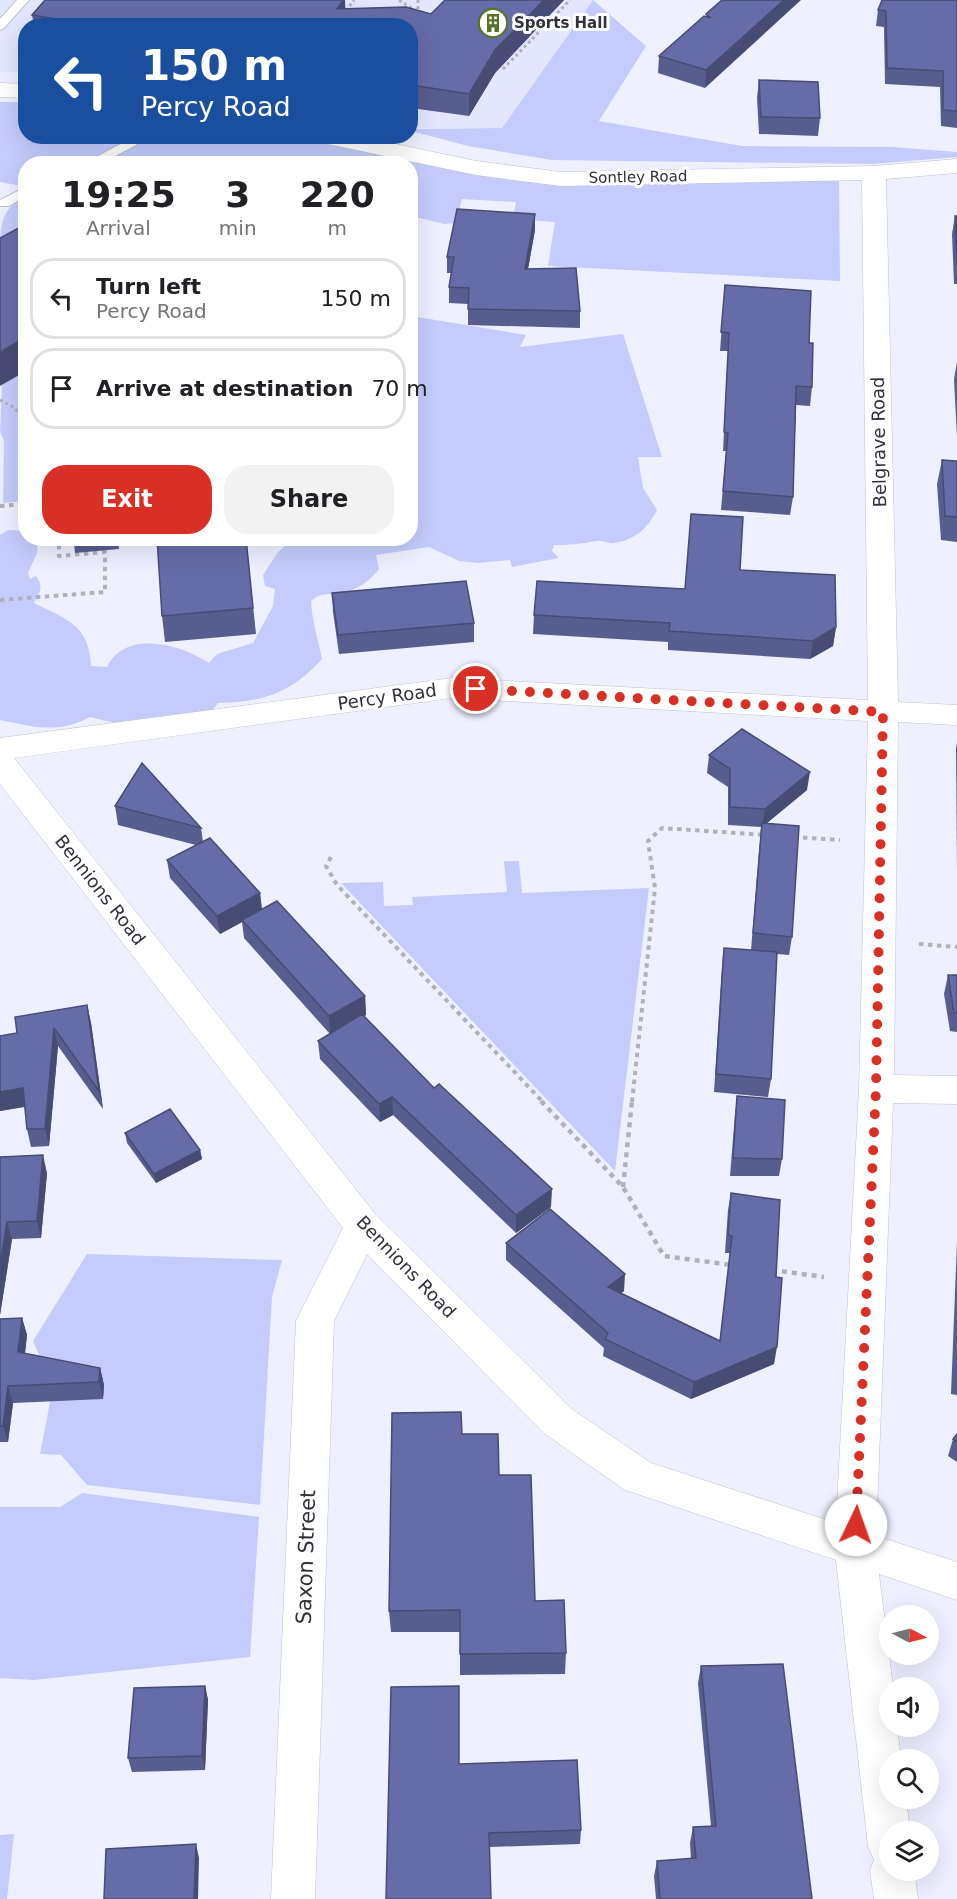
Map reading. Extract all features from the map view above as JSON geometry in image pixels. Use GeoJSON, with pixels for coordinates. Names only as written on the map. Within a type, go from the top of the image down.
{"type":"FeatureCollection","features":[{"type":"Feature","properties":{"kind":"street"},"geometry":{"type":"LineString","coordinates":[[0,90],[18,91]]}},
{"type":"Feature","properties":{"kind":"street","name":"Sontley Road"},"geometry":{"type":"LineString","coordinates":[[361,144],[476,168],[561,179],[874,172],[957,166]]}},
{"type":"Feature","properties":{"kind":"street","name":"Belgrave Road"},"geometry":{"type":"LineString","coordinates":[[874,172],[883,712],[876,1089],[855,1548],[887,1821]]}},
{"type":"Feature","properties":{"kind":"street","name":"Percy Road"},"geometry":{"type":"LineString","coordinates":[[0,749],[452,688],[957,716]]}},
{"type":"Feature","properties":{"kind":"street","name":"Bennions Road"},"geometry":{"type":"LineString","coordinates":[[0,762],[363,1226],[559,1422],[639,1477],[957,1581]]}},
{"type":"Feature","properties":{"kind":"street"},"geometry":{"type":"LineString","coordinates":[[876,1089],[957,1090]]}},
{"type":"Feature","properties":{"kind":"street","name":"Saxon Street"},"geometry":{"type":"LineString","coordinates":[[292,1899],[315,1322],[363,1226]]}},
{"type":"Feature","properties":{"kind":"street"},"geometry":{"type":"LineString","coordinates":[[894,1881],[896,1899]]}},
{"type":"Feature","properties":{"kind":"lane"},"geometry":{"type":"LineString","coordinates":[[0,26],[22,0]]}},
{"type":"Feature","properties":{"kind":"lane"},"geometry":{"type":"LineString","coordinates":[[106,156],[130,144]]}},
{"type":"Feature","properties":{"kind":"lane"},"geometry":{"type":"LineString","coordinates":[[4,203],[18,195]]}},
{"type":"Feature","properties":{"kind":"path"},"geometry":{"type":"LineString","coordinates":[[341,18],[354,0]]}},
{"type":"Feature","properties":{"kind":"path"},"geometry":{"type":"LineString","coordinates":[[399,0],[420,13],[418,0]]}},
{"type":"Feature","properties":{"kind":"path"},"geometry":{"type":"LineString","coordinates":[[503,69],[570,0]]}},
{"type":"Feature","properties":{"kind":"path"},"geometry":{"type":"LineString","coordinates":[[336,10],[346,11]]}},
{"type":"Feature","properties":{"kind":"path"},"geometry":{"type":"LineString","coordinates":[[0,400],[18,412]]}},
{"type":"Feature","properties":{"kind":"path"},"geometry":{"type":"LineString","coordinates":[[0,506],[18,505]]}},
{"type":"Feature","properties":{"kind":"path"},"geometry":{"type":"LineString","coordinates":[[0,600],[105,592],[105,552],[59,556],[59,546]]}},
{"type":"Feature","properties":{"kind":"path"},"geometry":{"type":"LineString","coordinates":[[623,1187],[654,888],[648,841],[662,828],[777,836]]}},
{"type":"Feature","properties":{"kind":"path"},"geometry":{"type":"LineString","coordinates":[[788,836],[880,842]]}},
{"type":"Feature","properties":{"kind":"path"},"geometry":{"type":"LineString","coordinates":[[331,857],[326,867],[337,885],[623,1187],[664,1256],[743,1266]]}},
{"type":"Feature","properties":{"kind":"path"},"geometry":{"type":"LineString","coordinates":[[765,1269],[867,1282]]}},
{"type":"Feature","properties":{"kind":"shaded area"},"geometry":{"type":"Polygon","coordinates":[[[0,0],[593,0],[502,128],[418,128],[418,18],[18,18],[18,72],[0,72],[0,0]]]}},
{"type":"Feature","properties":{"kind":"shaded area"},"geometry":{"type":"Polygon","coordinates":[[[593,0],[646,46],[599,121],[742,146],[893,147],[957,152],[957,157],[873,164],[552,160],[468,146],[418,133],[418,129],[502,128],[593,0]]]}},
{"type":"Feature","properties":{"kind":"shaded area"},"geometry":{"type":"Polygon","coordinates":[[[0,102],[18,102],[18,144],[124,144],[97,156],[18,156],[18,185],[0,182],[0,102]]]}},
{"type":"Feature","properties":{"kind":"shaded area"},"geometry":{"type":"Polygon","coordinates":[[[138,144],[335,144],[396,156],[113,156],[138,144]]]}},
{"type":"Feature","properties":{"kind":"shaded area"},"geometry":{"type":"Polygon","coordinates":[[[418,160],[468,170],[839,179],[840,281],[548,266],[555,222],[513,219],[516,202],[462,199],[456,223],[444,224],[418,218],[418,160]]]}},
{"type":"Feature","properties":{"kind":"shaded area"},"geometry":{"type":"Polygon","coordinates":[[[17,200],[18,254],[0,255],[3,220],[17,200]]]}},
{"type":"Feature","properties":{"kind":"shaded area"},"geometry":{"type":"Polygon","coordinates":[[[418,317],[526,335],[520,347],[623,334],[662,457],[638,457],[643,488],[657,510],[645,528],[634,536],[614,543],[598,541],[554,545],[552,551],[559,558],[512,567],[510,560],[478,563],[459,561],[429,547],[376,555],[379,569],[363,584],[348,592],[322,595],[311,601],[322,659],[311,671],[288,688],[263,698],[218,703],[209,715],[123,725],[90,717],[67,726],[46,728],[0,720],[0,535],[8,530],[18,531],[18,546],[38,546],[37,553],[28,573],[30,579],[36,576],[40,583],[39,593],[34,603],[66,620],[81,633],[86,641],[91,666],[107,667],[115,655],[140,644],[169,646],[184,650],[209,663],[217,654],[253,643],[273,606],[275,589],[265,586],[263,575],[278,552],[285,546],[418,546],[418,317]]]}},
{"type":"Feature","properties":{"kind":"shaded area"},"geometry":{"type":"Polygon","coordinates":[[[18,375],[18,502],[3,503],[4,441],[0,431],[2,385],[18,375]]]}},
{"type":"Feature","properties":{"kind":"shaded area"},"geometry":{"type":"Polygon","coordinates":[[[504,861],[519,861],[522,893],[649,888],[615,1171],[341,883],[383,882],[384,906],[413,905],[412,897],[507,892],[504,861]]]}},
{"type":"Feature","properties":{"kind":"shaded area"},"geometry":{"type":"Polygon","coordinates":[[[87,1254],[282,1260],[272,1297],[260,1505],[87,1485],[61,1455],[40,1454],[53,1387],[33,1341],[87,1254]]]}},
{"type":"Feature","properties":{"kind":"shaded area"},"geometry":{"type":"Polygon","coordinates":[[[82,1493],[259,1517],[250,1657],[34,1680],[0,1678],[0,1507],[60,1507],[82,1493]]]}},
{"type":"Feature","properties":{"kind":"shaded area"},"geometry":{"type":"Polygon","coordinates":[[[14,1834],[7,1899],[0,1899],[0,1835],[14,1834]]]}},
{"type":"Feature","properties":{"kind":"building"},"geometry":{"type":"Polygon","coordinates":[[[45,0],[343,0],[337,9],[406,7],[431,14],[445,0],[544,0],[495,50],[469,94],[418,86],[418,18],[50,18],[32,15],[45,0]]]}},
{"type":"Feature","properties":{"kind":"building"},"geometry":{"type":"Polygon","coordinates":[[[722,0],[784,0],[706,70],[659,56],[704,16],[711,18],[706,14],[722,0]]]}},
{"type":"Feature","properties":{"kind":"building"},"geometry":{"type":"Polygon","coordinates":[[[882,0],[957,0],[957,111],[943,110],[943,71],[887,68],[886,11],[878,10],[882,0]]]}},
{"type":"Feature","properties":{"kind":"building"},"geometry":{"type":"Polygon","coordinates":[[[759,80],[818,82],[820,118],[761,117],[759,80]]]}},
{"type":"Feature","properties":{"kind":"building"},"geometry":{"type":"Polygon","coordinates":[[[457,209],[535,214],[525,269],[576,268],[580,311],[468,309],[469,288],[449,287],[454,257],[447,257],[457,209]]]}},
{"type":"Feature","properties":{"kind":"building"},"geometry":{"type":"Polygon","coordinates":[[[955,216],[957,216],[957,266],[955,216]]]}},
{"type":"Feature","properties":{"kind":"building"},"geometry":{"type":"Polygon","coordinates":[[[18,228],[18,342],[0,352],[0,238],[18,228]]]}},
{"type":"Feature","properties":{"kind":"building"},"geometry":{"type":"Polygon","coordinates":[[[725,285],[811,291],[809,343],[813,343],[812,387],[796,386],[793,497],[723,491],[728,433],[724,432],[729,333],[721,332],[725,285]]]}},
{"type":"Feature","properties":{"kind":"building"},"geometry":{"type":"Polygon","coordinates":[[[942,460],[957,461],[957,517],[945,516],[942,460]]]}},
{"type":"Feature","properties":{"kind":"building"},"geometry":{"type":"Polygon","coordinates":[[[691,514],[743,517],[740,570],[835,575],[836,627],[813,641],[669,631],[670,623],[534,615],[537,581],[685,589],[691,514]]]}},
{"type":"Feature","properties":{"kind":"building"},"geometry":{"type":"Polygon","coordinates":[[[158,546],[247,546],[253,608],[162,616],[158,546]]]}},
{"type":"Feature","properties":{"kind":"building"},"geometry":{"type":"Polygon","coordinates":[[[466,581],[474,623],[338,635],[332,593],[466,581]]]}},
{"type":"Feature","properties":{"kind":"building"},"geometry":{"type":"Polygon","coordinates":[[[742,729],[810,772],[765,809],[730,807],[730,769],[709,755],[742,729]]]}},
{"type":"Feature","properties":{"kind":"building"},"geometry":{"type":"Polygon","coordinates":[[[142,763],[201,828],[115,806],[142,763]]]}},
{"type":"Feature","properties":{"kind":"building"},"geometry":{"type":"Polygon","coordinates":[[[762,823],[799,826],[792,937],[753,933],[762,823]]]}},
{"type":"Feature","properties":{"kind":"building"},"geometry":{"type":"Polygon","coordinates":[[[210,838],[260,893],[217,916],[167,860],[210,838]]]}},
{"type":"Feature","properties":{"kind":"building"},"geometry":{"type":"Polygon","coordinates":[[[277,901],[365,996],[329,1016],[242,920],[277,901]]]}},
{"type":"Feature","properties":{"kind":"building"},"geometry":{"type":"Polygon","coordinates":[[[724,948],[777,952],[771,1079],[716,1074],[724,948]]]}},
{"type":"Feature","properties":{"kind":"building"},"geometry":{"type":"Polygon","coordinates":[[[948,975],[957,975],[957,1013],[954,1013],[948,975]]]}},
{"type":"Feature","properties":{"kind":"building"},"geometry":{"type":"Polygon","coordinates":[[[87,1005],[99,1091],[54,1028],[45,1129],[27,1129],[23,1088],[0,1092],[0,1036],[17,1033],[15,1017],[87,1005]]]}},
{"type":"Feature","properties":{"kind":"building"},"geometry":{"type":"Polygon","coordinates":[[[362,1014],[434,1088],[439,1084],[552,1189],[516,1215],[392,1097],[379,1104],[318,1041],[362,1014]]]}},
{"type":"Feature","properties":{"kind":"building"},"geometry":{"type":"Polygon","coordinates":[[[737,1096],[785,1100],[782,1159],[733,1158],[737,1096]]]}},
{"type":"Feature","properties":{"kind":"building"},"geometry":{"type":"Polygon","coordinates":[[[170,1109],[200,1150],[154,1174],[125,1133],[170,1109]]]}},
{"type":"Feature","properties":{"kind":"building"},"geometry":{"type":"Polygon","coordinates":[[[43,1155],[37,1221],[7,1222],[0,1265],[0,1157],[43,1155]]]}},
{"type":"Feature","properties":{"kind":"building"},"geometry":{"type":"Polygon","coordinates":[[[731,1193],[780,1200],[776,1277],[782,1278],[777,1347],[694,1382],[605,1339],[608,1333],[506,1243],[550,1209],[625,1274],[608,1287],[720,1341],[732,1236],[728,1235],[731,1193]]]}},
{"type":"Feature","properties":{"kind":"building"},"geometry":{"type":"Polygon","coordinates":[[[22,1318],[18,1352],[100,1368],[99,1382],[8,1386],[3,1426],[0,1426],[0,1319],[22,1318]]]}},
{"type":"Feature","properties":{"kind":"building"},"geometry":{"type":"Polygon","coordinates":[[[461,1412],[462,1434],[498,1434],[499,1475],[531,1475],[535,1601],[564,1600],[566,1653],[460,1654],[460,1610],[389,1611],[392,1413],[461,1412]]]}},
{"type":"Feature","properties":{"kind":"building"},"geometry":{"type":"Polygon","coordinates":[[[783,1664],[812,1899],[660,1899],[657,1861],[696,1858],[693,1827],[716,1826],[701,1666],[783,1664]]]}},
{"type":"Feature","properties":{"kind":"building"},"geometry":{"type":"Polygon","coordinates":[[[205,1686],[202,1756],[128,1758],[134,1688],[205,1686]]]}},
{"type":"Feature","properties":{"kind":"building"},"geometry":{"type":"Polygon","coordinates":[[[459,1686],[459,1764],[577,1760],[581,1830],[489,1833],[491,1899],[386,1899],[391,1687],[459,1686]]]}},
{"type":"Feature","properties":{"kind":"building"},"geometry":{"type":"Polygon","coordinates":[[[196,1844],[194,1899],[104,1899],[106,1849],[196,1844]]]}},
{"type":"Feature","properties":{"kind":"place","name":"Sports Hall"},"geometry":{"type":"Point","coordinates":[493,23]}},
{"type":"Feature","properties":{"kind":"route"},"geometry":{"type":"LineString","coordinates":[[476,689],[883,712],[876,1089],[856,1525]]}}]}
